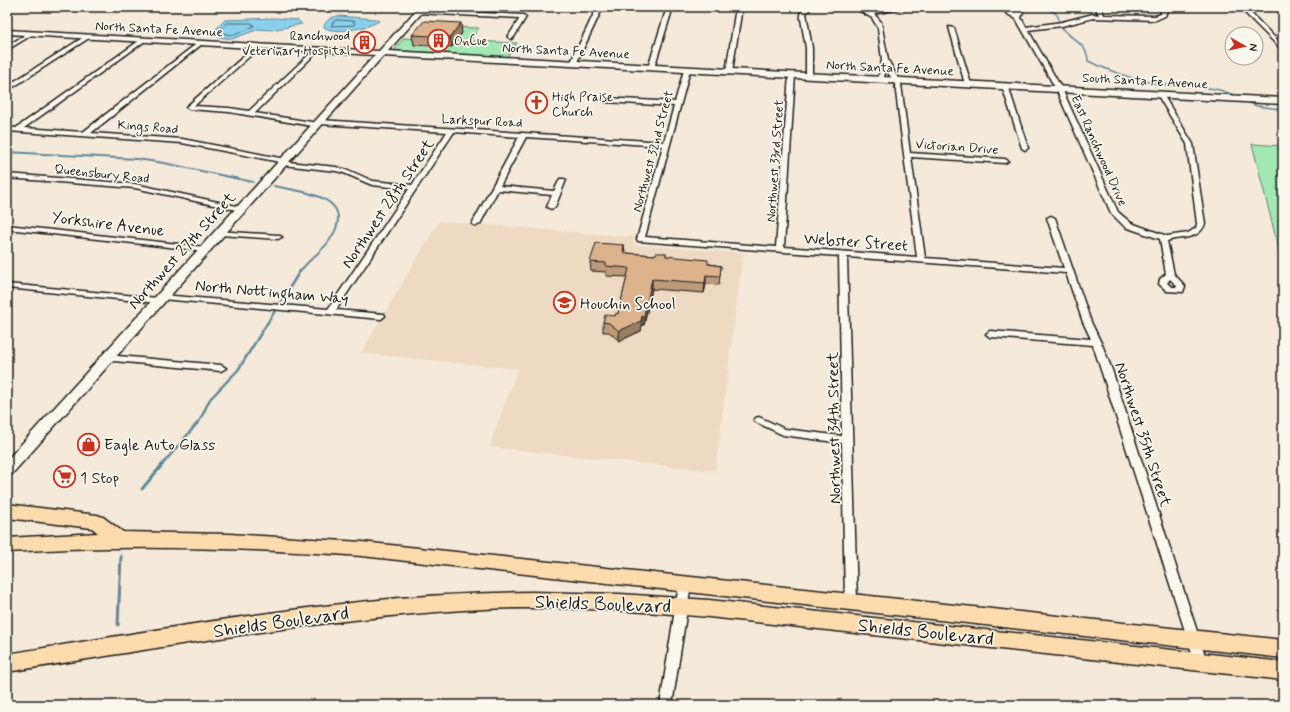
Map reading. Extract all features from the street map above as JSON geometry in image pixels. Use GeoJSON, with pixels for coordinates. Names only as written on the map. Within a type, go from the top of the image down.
{"type":"FeatureCollection","features":[{"type":"Feature","properties":{"kind":"main road","name":"Northwest 27th Street"},"geometry":{"type":"LineString","coordinates":[[7,470],[106,358],[421,10]]}},
{"type":"Feature","properties":{"kind":"main road","name":"North Santa Fe Avenue"},"geometry":{"type":"LineString","coordinates":[[7,32],[382,54],[1005,86]]}},
{"type":"Feature","properties":{"kind":"main road","name":"South Santa Fe Avenue"},"geometry":{"type":"LineString","coordinates":[[1005,86],[1283,101]]}},
{"type":"Feature","properties":{"kind":"main road"},"geometry":{"type":"LineString","coordinates":[[7,511],[97,522],[118,539]]}},
{"type":"Feature","properties":{"kind":"main road","name":"Shields Boulevard"},"geometry":{"type":"LineString","coordinates":[[7,545],[118,539],[210,540],[362,549],[1283,649]]}},
{"type":"Feature","properties":{"kind":"main road","name":"Shields Boulevard"},"geometry":{"type":"LineString","coordinates":[[7,663],[297,618],[417,605],[494,601],[574,600],[682,605],[1283,671]]}},
{"type":"Feature","properties":{"kind":"street"},"geometry":{"type":"LineString","coordinates":[[573,64],[600,7]]}},
{"type":"Feature","properties":{"kind":"street"},"geometry":{"type":"LineString","coordinates":[[651,68],[670,7]]}},
{"type":"Feature","properties":{"kind":"street"},"geometry":{"type":"LineString","coordinates":[[729,72],[739,7]]}},
{"type":"Feature","properties":{"kind":"street"},"geometry":{"type":"LineString","coordinates":[[809,7],[803,13],[809,48],[809,76]]}},
{"type":"Feature","properties":{"kind":"street"},"geometry":{"type":"LineString","coordinates":[[856,7],[870,13],[879,22],[885,60],[900,91],[922,259]]}},
{"type":"Feature","properties":{"kind":"street"},"geometry":{"type":"LineString","coordinates":[[870,13],[903,7]]}},
{"type":"Feature","properties":{"kind":"street"},"geometry":{"type":"LineString","coordinates":[[1098,7],[1102,16]]}},
{"type":"Feature","properties":{"kind":"street"},"geometry":{"type":"LineString","coordinates":[[1242,7],[1283,49]]}},
{"type":"Feature","properties":{"kind":"street"},"geometry":{"type":"LineString","coordinates":[[1024,29],[1069,23],[1084,18],[1102,16],[1156,18],[1163,15],[1163,9]]}},
{"type":"Feature","properties":{"kind":"street"},"geometry":{"type":"LineString","coordinates":[[421,10],[523,17],[511,37]]}},
{"type":"Feature","properties":{"kind":"street","name":"East Ranchwood Drive"},"geometry":{"type":"LineString","coordinates":[[1018,18],[1059,89],[1115,213],[1128,226],[1165,238]]}},
{"type":"Feature","properties":{"kind":"street"},"geometry":{"type":"LineString","coordinates":[[951,28],[968,84]]}},
{"type":"Feature","properties":{"kind":"street"},"geometry":{"type":"LineString","coordinates":[[7,48],[32,33]]}},
{"type":"Feature","properties":{"kind":"street"},"geometry":{"type":"LineString","coordinates":[[7,89],[87,36]]}},
{"type":"Feature","properties":{"kind":"street"},"geometry":{"type":"LineString","coordinates":[[17,130],[143,40]]}},
{"type":"Feature","properties":{"kind":"street"},"geometry":{"type":"LineString","coordinates":[[84,134],[200,43]]}},
{"type":"Feature","properties":{"kind":"street","name":"Larkspur Road"},"geometry":{"type":"LineString","coordinates":[[258,46],[189,107],[224,109],[319,123],[524,134],[666,144]]}},
{"type":"Feature","properties":{"kind":"street"},"geometry":{"type":"LineString","coordinates":[[251,113],[316,50]]}},
{"type":"Feature","properties":{"kind":"street"},"geometry":{"type":"LineString","coordinates":[[881,80],[885,60]]}},
{"type":"Feature","properties":{"kind":"street","name":"Northwest 32nd Street"},"geometry":{"type":"LineString","coordinates":[[641,239],[687,70]]}},
{"type":"Feature","properties":{"kind":"street","name":"Northwest 33rd Street"},"geometry":{"type":"LineString","coordinates":[[780,249],[792,75]]}},
{"type":"Feature","properties":{"kind":"street"},"geometry":{"type":"LineString","coordinates":[[1005,86],[1025,148]]}},
{"type":"Feature","properties":{"kind":"street"},"geometry":{"type":"LineString","coordinates":[[1160,94],[1190,144],[1201,224],[1198,231],[1191,234],[1165,238],[1162,241],[1170,275]]}},
{"type":"Feature","properties":{"kind":"street"},"geometry":{"type":"LineString","coordinates":[[605,100],[677,104]]}},
{"type":"Feature","properties":{"kind":"street","name":"Kings Road"},"geometry":{"type":"LineString","coordinates":[[7,129],[190,142],[284,162],[336,169],[372,182],[414,187]]}},
{"type":"Feature","properties":{"kind":"street","name":"Northwest 28th Street"},"geometry":{"type":"LineString","coordinates":[[331,311],[452,130]]}},
{"type":"Feature","properties":{"kind":"street"},"geometry":{"type":"LineString","coordinates":[[476,224],[524,134]]}},
{"type":"Feature","properties":{"kind":"street","name":"Victorian Drive"},"geometry":{"type":"LineString","coordinates":[[908,155],[1005,161]]}},
{"type":"Feature","properties":{"kind":"street","name":"Queensbury Road"},"geometry":{"type":"LineString","coordinates":[[7,176],[130,186],[241,209]]}},
{"type":"Feature","properties":{"kind":"street"},"geometry":{"type":"LineString","coordinates":[[551,207],[562,180]]}},
{"type":"Feature","properties":{"kind":"street"},"geometry":{"type":"LineString","coordinates":[[495,188],[556,193]]}},
{"type":"Feature","properties":{"kind":"street","name":"Northwest 35th Street"},"geometry":{"type":"LineString","coordinates":[[1051,218],[1068,271],[1117,399],[1201,662]]}},
{"type":"Feature","properties":{"kind":"street","name":"Yorkshire Avenue"},"geometry":{"type":"LineString","coordinates":[[7,227],[206,249]]}},
{"type":"Feature","properties":{"kind":"street"},"geometry":{"type":"LineString","coordinates":[[220,233],[278,237]]}},
{"type":"Feature","properties":{"kind":"street","name":"Webster Street"},"geometry":{"type":"LineString","coordinates":[[641,239],[1068,271]]}},
{"type":"Feature","properties":{"kind":"street","name":"Northwest 34th Street"},"geometry":{"type":"LineString","coordinates":[[843,254],[851,602]]}},
{"type":"Feature","properties":{"kind":"street","name":"North Nottingham Way"},"geometry":{"type":"LineString","coordinates":[[7,286],[381,316]]}},
{"type":"Feature","properties":{"kind":"street"},"geometry":{"type":"LineString","coordinates":[[990,334],[1096,342]]}},
{"type":"Feature","properties":{"kind":"street"},"geometry":{"type":"LineString","coordinates":[[106,358],[221,368]]}},
{"type":"Feature","properties":{"kind":"street"},"geometry":{"type":"LineString","coordinates":[[759,420],[783,432],[848,440]]}},
{"type":"Feature","properties":{"kind":"street"},"geometry":{"type":"LineString","coordinates":[[666,705],[685,584]]}},
{"type":"Feature","properties":{"kind":"shaded area","name":"Houchin School"},"geometry":{"type":"Polygon","coordinates":[[[439,221],[634,237],[634,245],[743,253],[715,471],[489,447],[518,369],[361,353],[439,221]]]}},
{"type":"Feature","properties":{"kind":"green space"},"geometry":{"type":"Polygon","coordinates":[[[446,27],[479,28],[470,41],[517,43],[507,57],[397,51],[395,49],[404,38],[434,40],[446,27]]]}},
{"type":"Feature","properties":{"kind":"green space"},"geometry":{"type":"Polygon","coordinates":[[[1252,144],[1283,146],[1283,266],[1252,144]]]}},
{"type":"Feature","properties":{"kind":"water"},"geometry":{"type":"Polygon","coordinates":[[[338,16],[375,19],[379,21],[374,24],[351,30],[335,30],[324,27],[329,19],[338,16]]]}},
{"type":"Feature","properties":{"kind":"water"},"geometry":{"type":"Polygon","coordinates":[[[275,18],[298,20],[302,24],[272,30],[259,29],[232,39],[213,36],[216,29],[225,20],[275,18]]]}},
{"type":"Feature","properties":{"kind":"building"},"geometry":{"type":"Polygon","coordinates":[[[424,21],[461,23],[450,37],[412,35],[424,21]]]}},
{"type":"Feature","properties":{"kind":"building","name":"Houchin School"},"geometry":{"type":"Polygon","coordinates":[[[596,243],[624,245],[623,251],[625,251],[625,253],[655,255],[656,253],[666,253],[666,256],[708,260],[708,264],[721,266],[720,276],[706,275],[705,283],[652,279],[644,316],[642,316],[641,321],[619,331],[609,323],[603,322],[605,315],[615,316],[616,313],[618,314],[629,268],[606,266],[606,263],[590,262],[596,243]]]}},
{"type":"Feature","properties":{"kind":"waterway"},"geometry":{"type":"LineString","coordinates":[[1041,7],[1052,11],[1057,15],[1065,31],[1085,50],[1088,61],[1131,78],[1158,84],[1210,88],[1229,93],[1239,98]]}},
{"type":"Feature","properties":{"kind":"waterway"},"geometry":{"type":"LineString","coordinates":[[1245,101],[1257,106],[1279,109],[1283,116]]}},
{"type":"Feature","properties":{"kind":"waterway"},"geometry":{"type":"LineString","coordinates":[[7,152],[137,159],[164,163],[253,182]]}},
{"type":"Feature","properties":{"kind":"waterway"},"geometry":{"type":"LineString","coordinates":[[274,186],[313,194],[324,199],[333,206],[338,215],[337,226],[329,241],[300,272]]}},
{"type":"Feature","properties":{"kind":"waterway"},"geometry":{"type":"LineString","coordinates":[[161,466],[200,420],[210,399],[238,370],[300,271]]}},
{"type":"Feature","properties":{"kind":"waterway"},"geometry":{"type":"LineString","coordinates":[[142,489],[162,465]]}},
{"type":"Feature","properties":{"kind":"waterway"},"geometry":{"type":"LineString","coordinates":[[118,625],[121,556]]}},
{"type":"Feature","properties":{"kind":"place","name":"OnCue"},"geometry":{"type":"Point","coordinates":[438,40]}},
{"type":"Feature","properties":{"kind":"place","name":"Ranchwood Veterinary Hospital"},"geometry":{"type":"Point","coordinates":[365,42]}},
{"type":"Feature","properties":{"kind":"place","name":"High Praise Church"},"geometry":{"type":"Point","coordinates":[537,103]}},
{"type":"Feature","properties":{"kind":"place","name":"Houchin School"},"geometry":{"type":"Point","coordinates":[564,303]}},
{"type":"Feature","properties":{"kind":"place","name":"Eagle Auto Glass"},"geometry":{"type":"Point","coordinates":[88,444]}},
{"type":"Feature","properties":{"kind":"place","name":"1 Stop"},"geometry":{"type":"Point","coordinates":[65,477]}}]}
